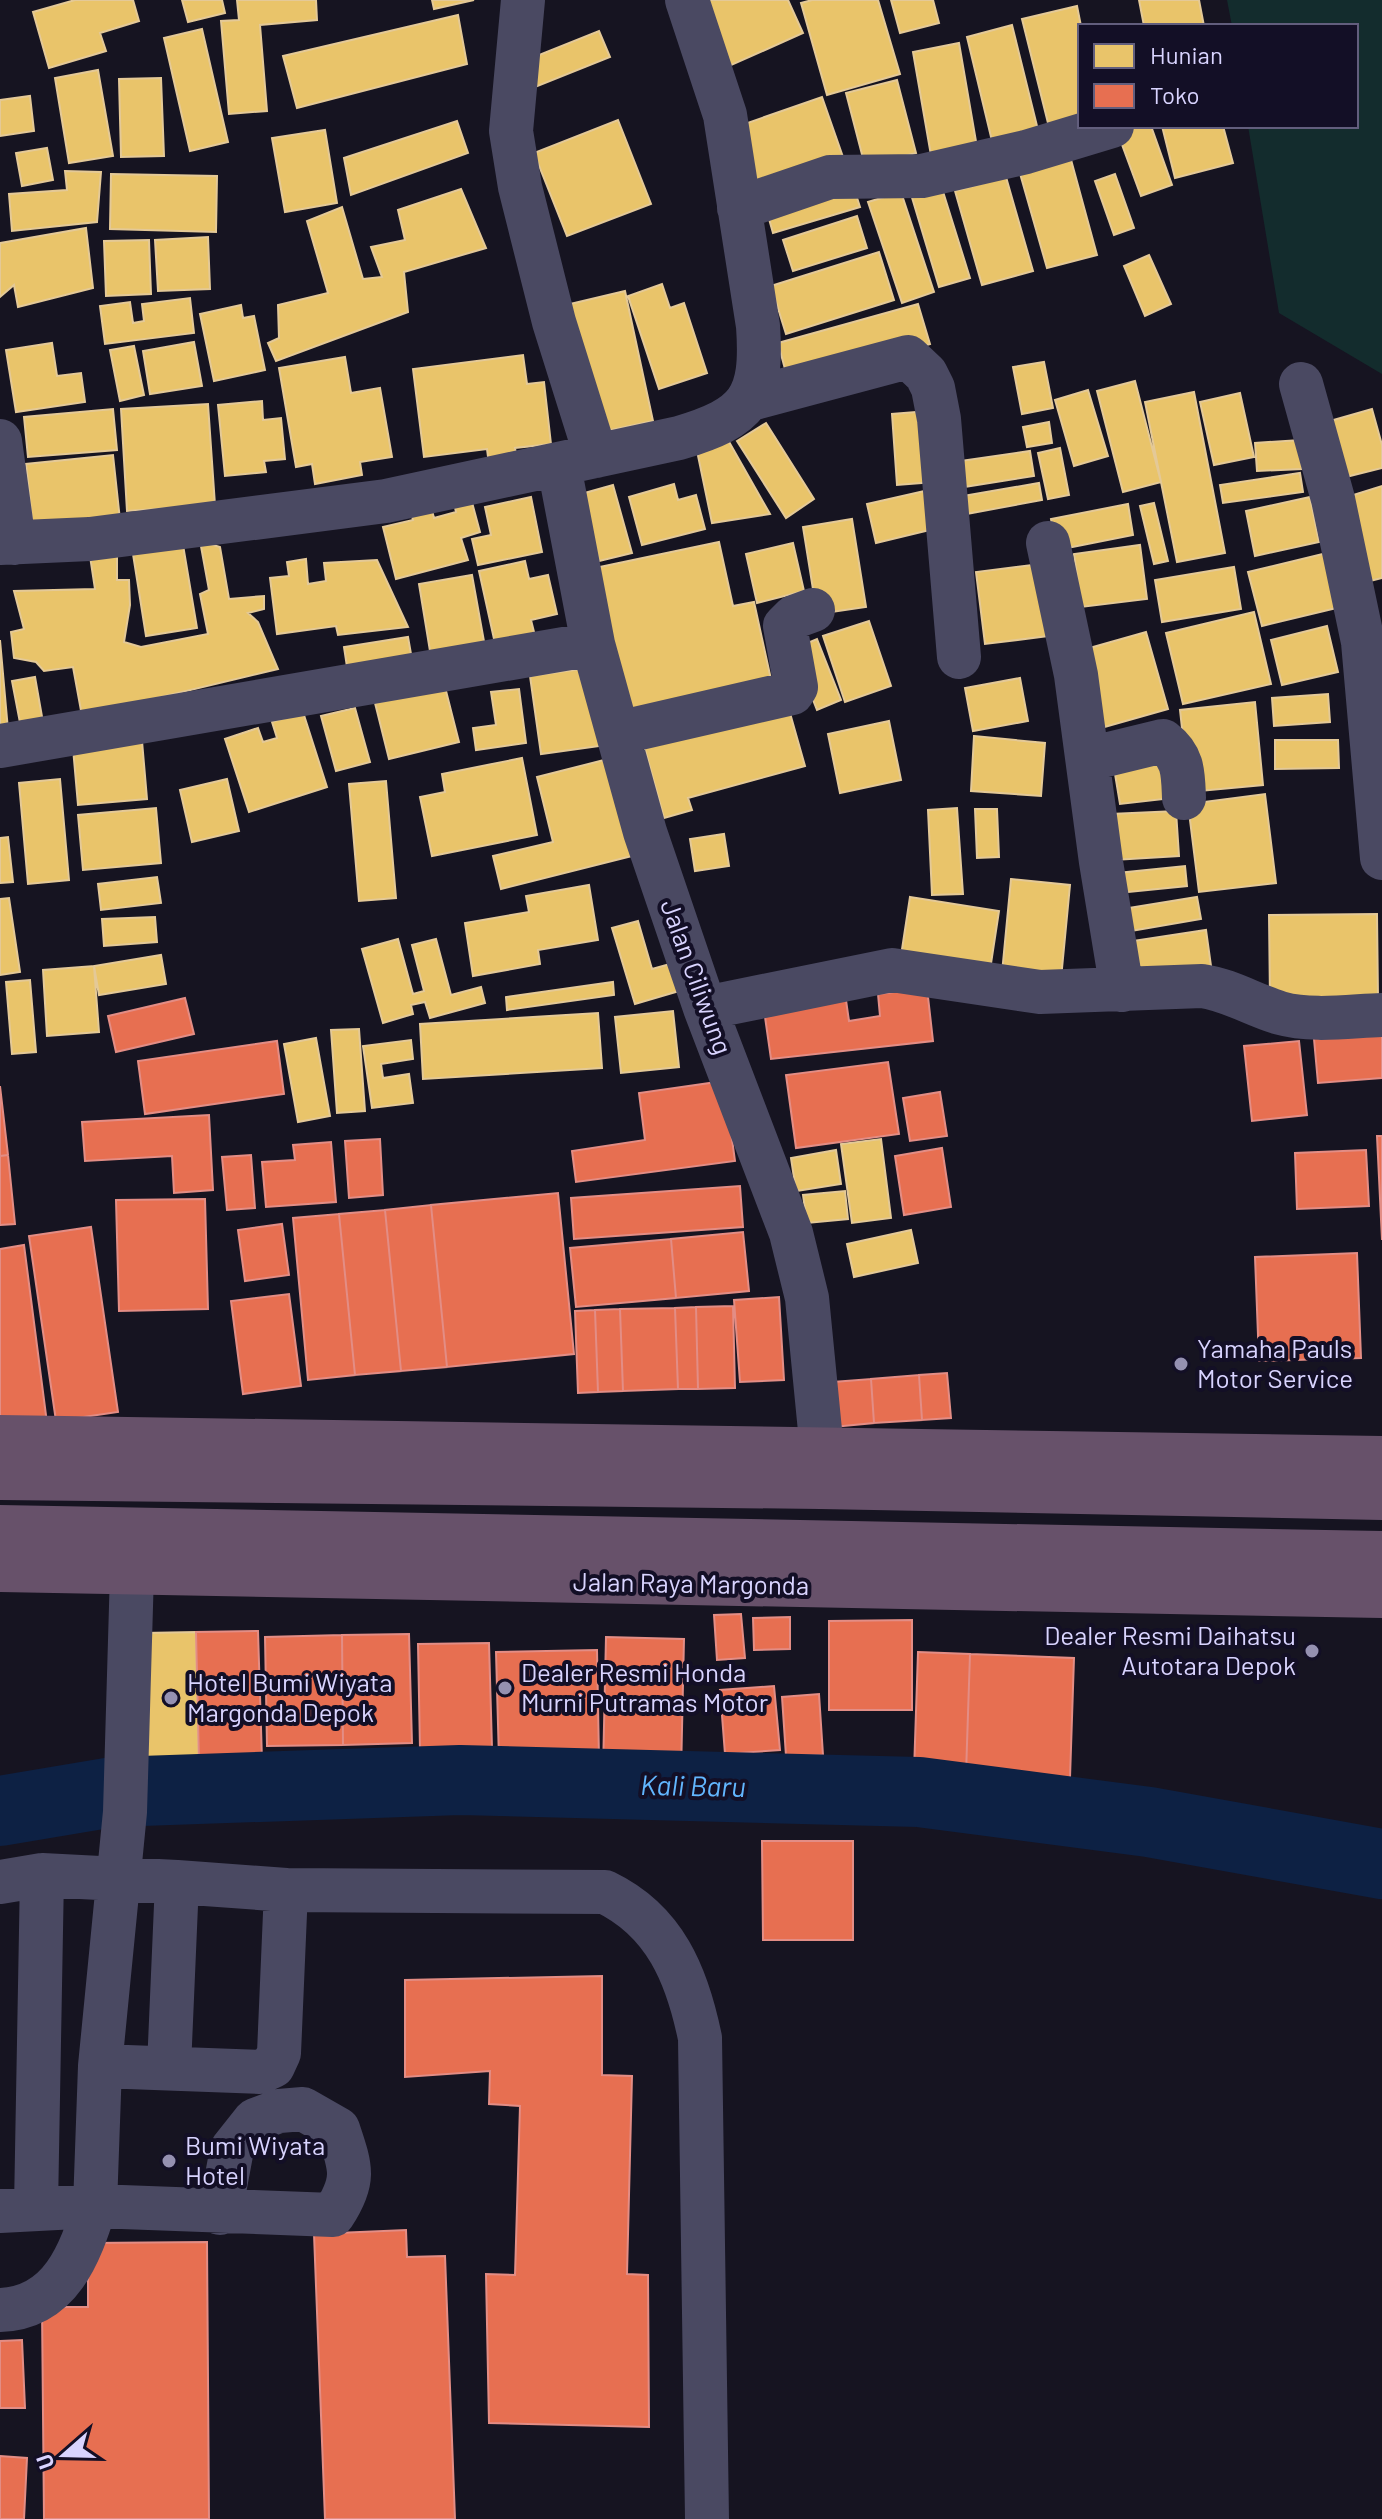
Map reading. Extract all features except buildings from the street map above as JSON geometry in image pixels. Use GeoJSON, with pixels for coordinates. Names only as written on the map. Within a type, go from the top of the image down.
{"type":"FeatureCollection","features":[{"type":"Feature","properties":{"kind":"highway"},"geometry":{"type":"LineString","coordinates":[[0,1437],[133,1459],[822,1469],[1382,1458]]}},
{"type":"Feature","properties":{"kind":"highway"},"geometry":{"type":"LineString","coordinates":[[0,1478],[133,1459]]}},
{"type":"Feature","properties":{"kind":"highway"},"geometry":{"type":"LineString","coordinates":[[132,1572],[133,1459]]}},
{"type":"Feature","properties":{"kind":"highway"},"geometry":{"type":"LineString","coordinates":[[822,1469],[1382,1498]]}},
{"type":"Feature","properties":{"kind":"highway","name":"Jalan Raya Margonda"},"geometry":{"type":"LineString","coordinates":[[0,1527],[131,1527],[1382,1553]]}},
{"type":"Feature","properties":{"kind":"highway","name":"Jalan Raya Margonda"},"geometry":{"type":"LineString","coordinates":[[0,1570],[1382,1596]]}},
{"type":"Feature","properties":{"kind":"street","name":"Jalan Ciliwung"},"geometry":{"type":"LineString","coordinates":[[523,0],[511,131],[520,187],[554,322],[578,461],[593,644],[645,832],[705,1008],[791,1233],[807,1298],[822,1469]]}},
{"type":"Feature","properties":{"kind":"street"},"geometry":{"type":"LineString","coordinates":[[687,0],[725,115],[760,361],[751,399]]}},
{"type":"Feature","properties":{"kind":"street"},"geometry":{"type":"LineString","coordinates":[[739,208],[830,177],[922,176],[1026,152],[1105,128]]}},
{"type":"Feature","properties":{"kind":"street"},"geometry":{"type":"LineString","coordinates":[[0,441],[7,543],[90,539],[386,501],[578,461],[712,428],[751,399],[908,357],[926,374],[933,388],[942,446],[959,657]]}},
{"type":"Feature","properties":{"kind":"street"},"geometry":{"type":"LineString","coordinates":[[1301,384],[1333,499],[1363,642],[1376,755],[1382,858]]}},
{"type":"Feature","properties":{"kind":"street"},"geometry":{"type":"LineString","coordinates":[[1048,543],[1076,675],[1122,990]]}},
{"type":"Feature","properties":{"kind":"street"},"geometry":{"type":"LineString","coordinates":[[618,733],[792,693],[796,687],[785,626],[794,617],[813,610]]}},
{"type":"Feature","properties":{"kind":"street"},"geometry":{"type":"LineString","coordinates":[[0,746],[593,644]]}},
{"type":"Feature","properties":{"kind":"street"},"geometry":{"type":"LineString","coordinates":[[1089,759],[1163,741],[1174,750],[1183,767],[1184,798]]}},
{"type":"Feature","properties":{"kind":"street"},"geometry":{"type":"LineString","coordinates":[[705,1008],[892,970],[1040,992],[1202,986],[1220,989],[1281,1013],[1382,1015]]}},
{"type":"Feature","properties":{"kind":"street"},"geometry":{"type":"LineString","coordinates":[[0,2310],[47,2294],[68,2274],[80,2253],[95,2206],[100,2066],[125,1812],[132,1572]]}},
{"type":"Feature","properties":{"kind":"street"},"geometry":{"type":"LineString","coordinates":[[42,1875],[18,2210],[95,2206],[220,2213]]}},
{"type":"Feature","properties":{"kind":"street"},"geometry":{"type":"LineString","coordinates":[[0,1882],[42,1875],[286,1890],[605,1892],[630,1904],[655,1927],[678,1963],[692,2000],[700,2038],[707,2519]]}},
{"type":"Feature","properties":{"kind":"street"},"geometry":{"type":"LineString","coordinates":[[169,2067],[177,1882]]}},
{"type":"Feature","properties":{"kind":"street"},"geometry":{"type":"LineString","coordinates":[[100,2066],[260,2072],[277,2062],[286,1890]]}},
{"type":"Feature","properties":{"kind":"green space"},"geometry":{"type":"Polygon","coordinates":[[[1227,0],[1382,0],[1382,374],[1279,313],[1248,128],[1358,128],[1358,24],[1232,24],[1227,0]]]}},
{"type":"Feature","properties":{"kind":"waterway","name":"Kali Baru"},"geometry":{"type":"LineString","coordinates":[[0,1811],[113,1792],[460,1780],[919,1792],[1149,1822],[1382,1864]]}},
{"type":"Feature","properties":{"kind":"place","name":"Yamaha Pauls Motor Service"},"geometry":{"type":"Point","coordinates":[1181,1364]}},
{"type":"Feature","properties":{"kind":"place","name":"Dealer Resmi Daihatsu Autotara Depok"},"geometry":{"type":"Point","coordinates":[1312,1651]}},
{"type":"Feature","properties":{"kind":"place","name":"Dealer Resmi Honda Murni Putramas Motor"},"geometry":{"type":"Point","coordinates":[505,1688]}},
{"type":"Feature","properties":{"kind":"place","name":"Hotel Bumi Wiyata Margonda Depok"},"geometry":{"type":"Point","coordinates":[171,1698]}},
{"type":"Feature","properties":{"kind":"place","name":"Bumi Wiyata Hotel"},"geometry":{"type":"Point","coordinates":[169,2161]}}]}
